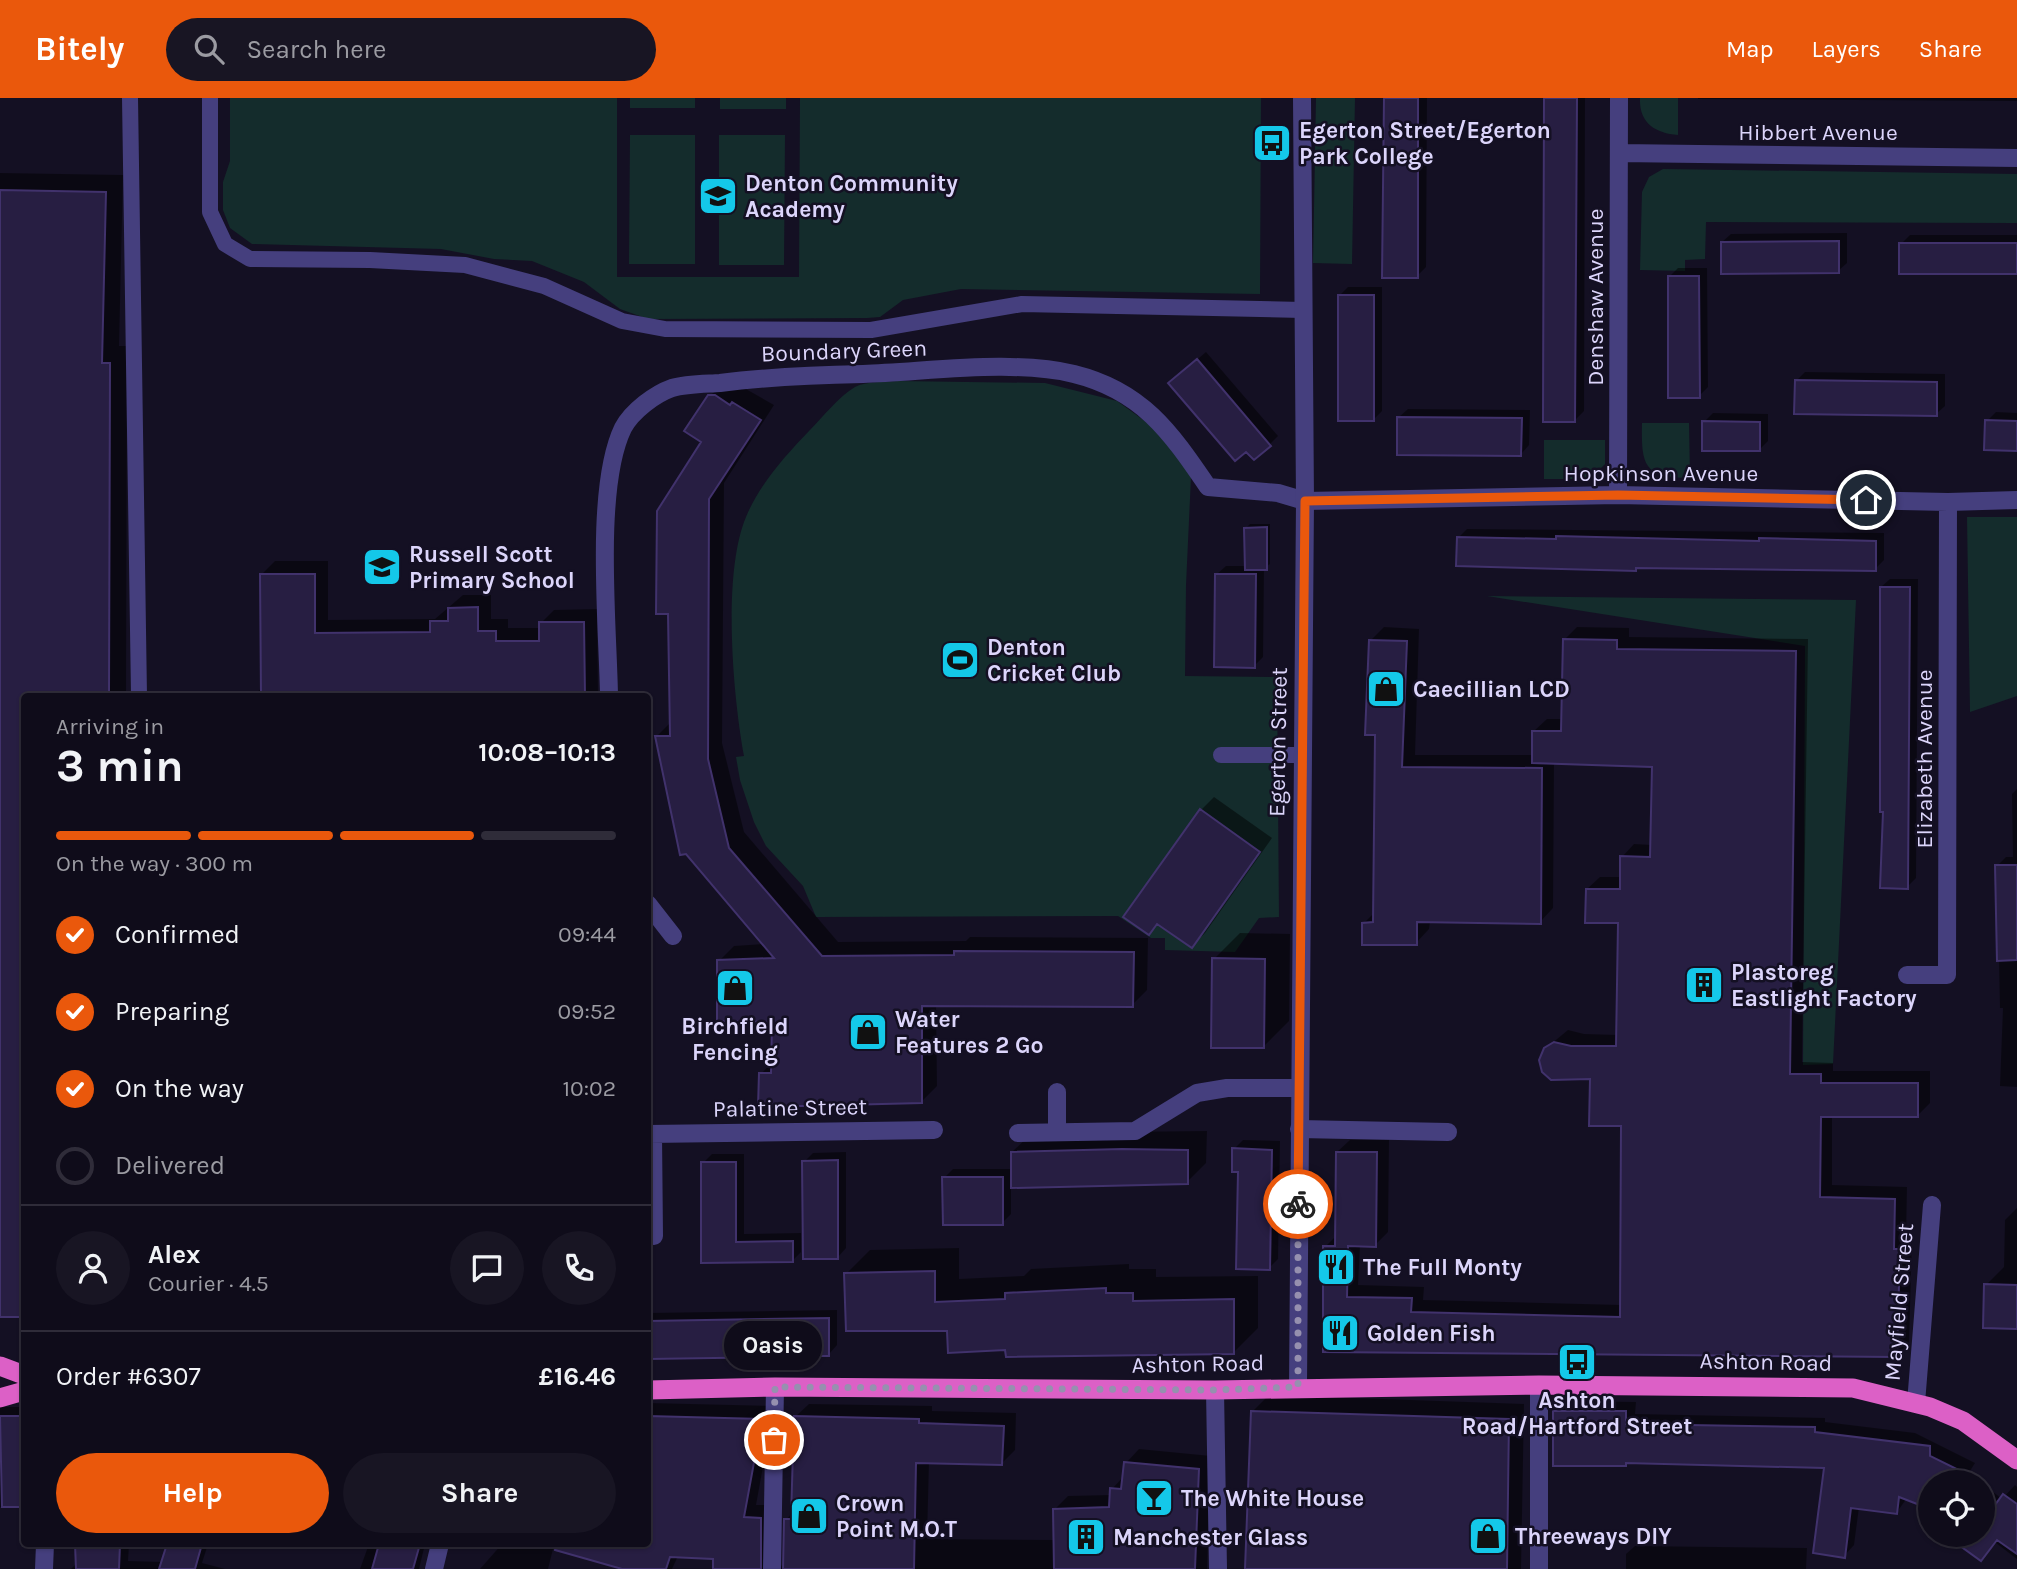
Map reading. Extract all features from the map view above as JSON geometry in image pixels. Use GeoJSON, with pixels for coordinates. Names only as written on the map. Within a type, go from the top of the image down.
{"type":"FeatureCollection","features":[{"type":"Feature","properties":{"kind":"highway"},"geometry":{"type":"LineString","coordinates":[[0,1366],[21,1373]]}},
{"type":"Feature","properties":{"kind":"highway","name":"Ashton Road"},"geometry":{"type":"LineString","coordinates":[[651,1390],[775,1387],[1215,1390],[1539,1385],[1853,1388],[1916,1403],[1963,1421],[2017,1461]]}},
{"type":"Feature","properties":{"kind":"highway"},"geometry":{"type":"LineString","coordinates":[[0,1398],[21,1392]]}},
{"type":"Feature","properties":{"kind":"street","name":"Egerton Street"},"geometry":{"type":"LineString","coordinates":[[1298,1387],[1305,501],[1302,98]]}},
{"type":"Feature","properties":{"kind":"street","name":"Denshaw Avenue"},"geometry":{"type":"LineString","coordinates":[[1618,495],[1619,98]]}},
{"type":"Feature","properties":{"kind":"street","name":"Hibbert Avenue"},"geometry":{"type":"LineString","coordinates":[[1619,153],[2017,158]]}},
{"type":"Feature","properties":{"kind":"street","name":"Boundary Green"},"geometry":{"type":"LineString","coordinates":[[609,693],[606,510],[614,465],[624,427],[647,402],[673,388],[780,376],[1024,368],[1075,374],[1124,394],[1149,410],[1171,434],[1208,487],[1278,493],[1305,501]]}},
{"type":"Feature","properties":{"kind":"street","name":"Hopkinson Avenue"},"geometry":{"type":"LineString","coordinates":[[1305,501],[1618,495],[1948,502],[2017,500]]}},
{"type":"Feature","properties":{"kind":"street","name":"Elizabeth Avenue"},"geometry":{"type":"LineString","coordinates":[[1907,975],[1947,975],[1948,502]]}},
{"type":"Feature","properties":{"kind":"street"},"geometry":{"type":"LineString","coordinates":[[651,908],[673,936]]}},
{"type":"Feature","properties":{"kind":"street"},"geometry":{"type":"LineString","coordinates":[[1018,1133],[1135,1131],[1197,1093],[1227,1088],[1299,1087]]}},
{"type":"Feature","properties":{"kind":"street"},"geometry":{"type":"LineString","coordinates":[[1057,1092],[1057,1132]]}},
{"type":"Feature","properties":{"kind":"street"},"geometry":{"type":"LineString","coordinates":[[1299,1129],[1448,1132]]}},
{"type":"Feature","properties":{"kind":"street","name":"Palatine Street"},"geometry":{"type":"LineString","coordinates":[[651,1134],[934,1130]]}},
{"type":"Feature","properties":{"kind":"street"},"geometry":{"type":"LineString","coordinates":[[651,1168],[653,1236]]}},
{"type":"Feature","properties":{"kind":"street","name":"Mayfield Street"},"geometry":{"type":"LineString","coordinates":[[1916,1403],[1932,1205]]}},
{"type":"Feature","properties":{"kind":"street"},"geometry":{"type":"LineString","coordinates":[[1539,1385],[1539,1569]]}},
{"type":"Feature","properties":{"kind":"street"},"geometry":{"type":"LineString","coordinates":[[772,1569],[775,1387]]}},
{"type":"Feature","properties":{"kind":"street"},"geometry":{"type":"LineString","coordinates":[[1215,1390],[1218,1569]]}},
{"type":"Feature","properties":{"kind":"street"},"geometry":{"type":"LineString","coordinates":[[44,1569],[46,1547]]}},
{"type":"Feature","properties":{"kind":"street"},"geometry":{"type":"LineString","coordinates":[[434,1569],[439,1547]]}},
{"type":"Feature","properties":{"kind":"lane"},"geometry":{"type":"LineString","coordinates":[[131,98],[139,693]]}},
{"type":"Feature","properties":{"kind":"lane"},"geometry":{"type":"LineString","coordinates":[[210,98],[210,212],[225,244],[250,259],[383,260],[465,265],[544,286],[622,321],[665,330],[871,330],[1022,304],[1303,310]]}},
{"type":"Feature","properties":{"kind":"lane"},"geometry":{"type":"LineString","coordinates":[[1221,755],[1303,755]]}},
{"type":"Feature","properties":{"kind":"green space","name":"Denton Community Academy"},"geometry":{"type":"Polygon","coordinates":[[[230,98],[617,98],[617,277],[799,277],[800,98],[1261,98],[1260,294],[961,289],[903,300],[880,317],[648,319],[620,309],[584,282],[532,261],[494,259],[441,249],[252,244],[230,228],[223,210],[223,182],[230,161],[230,98]]]}},
{"type":"Feature","properties":{"kind":"green space"},"geometry":{"type":"Polygon","coordinates":[[[630,98],[695,98],[695,108],[630,108],[630,98]]]}},
{"type":"Feature","properties":{"kind":"green space"},"geometry":{"type":"Polygon","coordinates":[[[720,98],[786,98],[786,109],[720,109],[720,98]]]}},
{"type":"Feature","properties":{"kind":"green space"},"geometry":{"type":"Polygon","coordinates":[[[1316,98],[1355,98],[1352,264],[1313,263],[1316,98]]]}},
{"type":"Feature","properties":{"kind":"green space"},"geometry":{"type":"Polygon","coordinates":[[[1640,98],[1678,98],[1678,135],[1662,132],[1650,125],[1642,114],[1640,98]]]}},
{"type":"Feature","properties":{"kind":"green space"},"geometry":{"type":"Polygon","coordinates":[[[630,135],[695,135],[695,264],[629,264],[630,135]]]}},
{"type":"Feature","properties":{"kind":"green space"},"geometry":{"type":"Polygon","coordinates":[[[719,135],[785,135],[784,265],[719,265],[719,135]]]}},
{"type":"Feature","properties":{"kind":"green space"},"geometry":{"type":"Polygon","coordinates":[[[1663,169],[2017,174],[2017,223],[1706,222],[1705,259],[1685,260],[1685,271],[1640,270],[1642,192],[1649,177],[1663,169]]]}},
{"type":"Feature","properties":{"kind":"green space","name":"Denton Cricket Club"},"geometry":{"type":"Polygon","coordinates":[[[898,381],[1045,383],[1117,401],[1160,432],[1191,477],[1185,676],[1277,677],[1279,917],[1259,918],[1235,952],[1165,950],[1165,938],[1151,938],[1118,916],[816,917],[803,886],[766,846],[754,822],[740,780],[736,757],[744,756],[736,701],[732,635],[734,570],[739,541],[751,505],[765,482],[837,401],[860,385],[898,381]]]}},
{"type":"Feature","properties":{"kind":"green space"},"geometry":{"type":"Polygon","coordinates":[[[1642,423],[1689,423],[1690,478],[1663,475],[1648,467],[1643,450],[1642,423]]]}},
{"type":"Feature","properties":{"kind":"green space"},"geometry":{"type":"Polygon","coordinates":[[[1544,440],[1605,440],[1605,464],[1590,479],[1544,479],[1544,440]]]}},
{"type":"Feature","properties":{"kind":"green space"},"geometry":{"type":"Polygon","coordinates":[[[1967,517],[2017,517],[2017,696],[1970,712],[1967,517]]]}},
{"type":"Feature","properties":{"kind":"green space"},"geometry":{"type":"Polygon","coordinates":[[[1487,596],[1856,600],[1833,1064],[1803,1065],[1805,646],[1487,596]]]}},
{"type":"Feature","properties":{"kind":"building"},"geometry":{"type":"Polygon","coordinates":[[[1384,98],[1418,98],[1418,278],[1382,278],[1384,98]]]}},
{"type":"Feature","properties":{"kind":"building"},"geometry":{"type":"Polygon","coordinates":[[[1544,98],[1577,98],[1575,422],[1543,422],[1544,98]]]}},
{"type":"Feature","properties":{"kind":"building"},"geometry":{"type":"Polygon","coordinates":[[[0,190],[106,192],[102,363],[110,363],[109,693],[21,693],[21,1317],[0,1317],[0,190]]]}},
{"type":"Feature","properties":{"kind":"building"},"geometry":{"type":"Polygon","coordinates":[[[1839,241],[1839,273],[1721,274],[1721,242],[1839,241]]]}},
{"type":"Feature","properties":{"kind":"building"},"geometry":{"type":"Polygon","coordinates":[[[1899,243],[2017,243],[2017,274],[1899,274],[1899,243]]]}},
{"type":"Feature","properties":{"kind":"building"},"geometry":{"type":"Polygon","coordinates":[[[1668,276],[1699,276],[1700,398],[1668,398],[1668,276]]]}},
{"type":"Feature","properties":{"kind":"building"},"geometry":{"type":"Polygon","coordinates":[[[1338,295],[1374,295],[1374,421],[1338,421],[1338,295]]]}},
{"type":"Feature","properties":{"kind":"building"},"geometry":{"type":"Polygon","coordinates":[[[1197,359],[1271,446],[1254,460],[1246,452],[1235,461],[1168,383],[1197,359]]]}},
{"type":"Feature","properties":{"kind":"building"},"geometry":{"type":"Polygon","coordinates":[[[1795,380],[1937,382],[1937,416],[1794,414],[1795,380]]]}},
{"type":"Feature","properties":{"kind":"building"},"geometry":{"type":"Polygon","coordinates":[[[708,395],[715,395],[730,405],[732,402],[761,420],[709,499],[708,759],[729,848],[822,956],[954,955],[954,951],[1134,952],[1133,1007],[922,1006],[922,1103],[758,1107],[759,1073],[771,1073],[772,1022],[717,1021],[717,960],[774,958],[686,854],[680,855],[655,736],[670,736],[668,614],[656,614],[657,511],[701,442],[684,431],[708,395]]]}},
{"type":"Feature","properties":{"kind":"building"},"geometry":{"type":"Polygon","coordinates":[[[1397,417],[1522,418],[1521,456],[1397,455],[1397,417]]]}},
{"type":"Feature","properties":{"kind":"building"},"geometry":{"type":"Polygon","coordinates":[[[1985,420],[2017,421],[2017,451],[1984,450],[1985,420]]]}},
{"type":"Feature","properties":{"kind":"building"},"geometry":{"type":"Polygon","coordinates":[[[1702,421],[1760,422],[1760,451],[1702,451],[1702,421]]]}},
{"type":"Feature","properties":{"kind":"building"},"geometry":{"type":"Polygon","coordinates":[[[1267,527],[1267,570],[1245,570],[1244,528],[1267,527]]]}},
{"type":"Feature","properties":{"kind":"building"},"geometry":{"type":"Polygon","coordinates":[[[1556,536],[1876,541],[1876,571],[1636,568],[1636,571],[1456,566],[1457,537],[1556,539],[1556,536]]]}},
{"type":"Feature","properties":{"kind":"building"},"geometry":{"type":"Polygon","coordinates":[[[260,574],[315,574],[315,633],[430,632],[430,621],[448,621],[448,608],[478,607],[478,631],[496,631],[496,641],[539,641],[539,622],[584,622],[585,693],[261,693],[260,574]]]}},
{"type":"Feature","properties":{"kind":"building"},"geometry":{"type":"Polygon","coordinates":[[[1215,574],[1256,574],[1255,668],[1214,667],[1215,574]]]}},
{"type":"Feature","properties":{"kind":"building"},"geometry":{"type":"Polygon","coordinates":[[[1880,587],[1910,587],[1908,889],[1880,888],[1883,812],[1880,812],[1880,587]]]}},
{"type":"Feature","properties":{"kind":"building","name":"Plastoreg Eastlight Factory"},"geometry":{"type":"Polygon","coordinates":[[[1563,639],[1617,640],[1617,649],[1796,651],[1790,1074],[1821,1074],[1821,1083],[1918,1083],[1918,1117],[1821,1117],[1820,1197],[1895,1199],[1894,1249],[1900,1249],[1897,1357],[1323,1352],[1323,1246],[1335,1246],[1336,1152],[1377,1152],[1376,1247],[1348,1246],[1347,1297],[1412,1298],[1411,1312],[1620,1317],[1621,1126],[1589,1126],[1590,1079],[1551,1080],[1542,1072],[1539,1060],[1544,1048],[1554,1042],[1571,1046],[1616,1046],[1618,923],[1585,923],[1586,889],[1620,889],[1620,856],[1650,857],[1652,767],[1532,763],[1532,731],[1561,731],[1563,639]]]}},
{"type":"Feature","properties":{"kind":"building"},"geometry":{"type":"Polygon","coordinates":[[[1369,640],[1407,641],[1402,767],[1542,768],[1541,924],[1417,922],[1417,945],[1362,945],[1362,923],[1373,922],[1375,735],[1365,735],[1369,640]]]}},
{"type":"Feature","properties":{"kind":"building"},"geometry":{"type":"Polygon","coordinates":[[[1200,809],[1260,852],[1192,948],[1157,924],[1149,935],[1123,917],[1200,809]]]}},
{"type":"Feature","properties":{"kind":"building"},"geometry":{"type":"Polygon","coordinates":[[[1995,865],[2017,865],[2017,960],[1997,961],[1995,865]]]}},
{"type":"Feature","properties":{"kind":"building"},"geometry":{"type":"Polygon","coordinates":[[[1212,958],[1265,959],[1264,1048],[1211,1048],[1212,958]]]}},
{"type":"Feature","properties":{"kind":"building"},"geometry":{"type":"Polygon","coordinates":[[[1232,1148],[1272,1150],[1270,1270],[1236,1269],[1238,1172],[1232,1172],[1232,1148]]]}},
{"type":"Feature","properties":{"kind":"building"},"geometry":{"type":"Polygon","coordinates":[[[1188,1150],[1188,1184],[1011,1188],[1011,1152],[1188,1150]]]}},
{"type":"Feature","properties":{"kind":"building"},"geometry":{"type":"Polygon","coordinates":[[[838,1160],[838,1259],[803,1259],[802,1161],[838,1160]]]}},
{"type":"Feature","properties":{"kind":"building"},"geometry":{"type":"Polygon","coordinates":[[[701,1162],[736,1162],[736,1242],[793,1241],[793,1262],[701,1263],[701,1162]]]}},
{"type":"Feature","properties":{"kind":"building"},"geometry":{"type":"Polygon","coordinates":[[[942,1177],[1003,1177],[1003,1225],[943,1225],[942,1177]]]}},
{"type":"Feature","properties":{"kind":"building"},"geometry":{"type":"Polygon","coordinates":[[[935,1271],[935,1302],[1005,1299],[1005,1293],[1106,1288],[1106,1293],[1133,1293],[1133,1301],[1234,1299],[1234,1354],[1006,1357],[1005,1350],[948,1353],[947,1331],[846,1331],[844,1273],[935,1271]]]}},
{"type":"Feature","properties":{"kind":"building"},"geometry":{"type":"Polygon","coordinates":[[[1984,1284],[2017,1285],[2017,1329],[1983,1328],[1984,1284]]]}},
{"type":"Feature","properties":{"kind":"building"},"geometry":{"type":"Polygon","coordinates":[[[829,1318],[829,1356],[795,1356],[795,1341],[776,1339],[773,1357],[651,1359],[651,1321],[829,1318]]]}},
{"type":"Feature","properties":{"kind":"building"},"geometry":{"type":"Polygon","coordinates":[[[1251,1411],[1509,1419],[1507,1569],[1245,1569],[1251,1411]]]}},
{"type":"Feature","properties":{"kind":"building"},"geometry":{"type":"Polygon","coordinates":[[[1553,1411],[1626,1411],[1626,1424],[1815,1427],[1815,1432],[1930,1446],[1930,1456],[1959,1470],[1918,1470],[1918,1504],[1899,1497],[1897,1514],[1851,1508],[1845,1558],[1813,1553],[1824,1468],[1626,1463],[1626,1466],[1553,1466],[1553,1411]]]}},
{"type":"Feature","properties":{"kind":"building"},"geometry":{"type":"Polygon","coordinates":[[[0,1416],[21,1416],[21,1507],[2,1507],[0,1416]]]}},
{"type":"Feature","properties":{"kind":"building"},"geometry":{"type":"Polygon","coordinates":[[[651,1416],[762,1419],[744,1517],[761,1518],[761,1569],[713,1569],[713,1559],[670,1557],[666,1569],[622,1569],[555,1550],[556,1547],[651,1547],[651,1416]]]}},
{"type":"Feature","properties":{"kind":"building"},"geometry":{"type":"Polygon","coordinates":[[[794,1416],[919,1419],[919,1423],[1004,1426],[1002,1465],[916,1463],[914,1569],[783,1569],[784,1519],[791,1519],[794,1416]]]}},
{"type":"Feature","properties":{"kind":"building"},"geometry":{"type":"Polygon","coordinates":[[[1124,1462],[1199,1469],[1195,1569],[1054,1569],[1053,1509],[1109,1507],[1110,1488],[1121,1489],[1124,1462]]]}},
{"type":"Feature","properties":{"kind":"building"},"geometry":{"type":"Polygon","coordinates":[[[2003,1494],[2017,1504],[2017,1554],[1997,1540],[1995,1543],[1995,1505],[2003,1494]]]}},
{"type":"Feature","properties":{"kind":"building"},"geometry":{"type":"Polygon","coordinates":[[[75,1547],[120,1547],[119,1569],[76,1569],[75,1547]]]}},
{"type":"Feature","properties":{"kind":"building"},"geometry":{"type":"Polygon","coordinates":[[[166,1547],[201,1547],[195,1569],[159,1569],[166,1547]]]}},
{"type":"Feature","properties":{"kind":"building"},"geometry":{"type":"Polygon","coordinates":[[[378,1547],[419,1547],[413,1569],[372,1569],[378,1547]]]}},
{"type":"Feature","properties":{"kind":"building"},"geometry":{"type":"Polygon","coordinates":[[[1962,1547],[1992,1547],[1981,1561],[1962,1547]]]}},
{"type":"Feature","properties":{"kind":"way so far"},"geometry":{"type":"LineString","coordinates":[[774,1440],[775,1387],[1215,1390],[1298,1387],[1298,1204]]}},
{"type":"Feature","properties":{"kind":"place","name":"Egerton Street/Egerton Park College"},"geometry":{"type":"Point","coordinates":[1272,143]}},
{"type":"Feature","properties":{"kind":"place","name":"Denton Community Academy"},"geometry":{"type":"Point","coordinates":[718,196]}},
{"type":"Feature","properties":{"kind":"place","name":"Russell Scott Primary School"},"geometry":{"type":"Point","coordinates":[382,567]}},
{"type":"Feature","properties":{"kind":"place","name":"Denton Cricket Club"},"geometry":{"type":"Point","coordinates":[960,660]}},
{"type":"Feature","properties":{"kind":"place","name":"Caecillian LCD"},"geometry":{"type":"Point","coordinates":[1386,689]}},
{"type":"Feature","properties":{"kind":"place","name":"Plastoreg Eastlight Factory"},"geometry":{"type":"Point","coordinates":[1704,985]}},
{"type":"Feature","properties":{"kind":"place","name":"Birchfield Fencing"},"geometry":{"type":"Point","coordinates":[735,988]}},
{"type":"Feature","properties":{"kind":"place","name":"Water Features 2 Go"},"geometry":{"type":"Point","coordinates":[868,1032]}},
{"type":"Feature","properties":{"kind":"place","name":"The Full Monty"},"geometry":{"type":"Point","coordinates":[1336,1267]}},
{"type":"Feature","properties":{"kind":"place","name":"Golden Fish"},"geometry":{"type":"Point","coordinates":[1340,1333]}},
{"type":"Feature","properties":{"kind":"place","name":"Ashton Road/Hartford Street"},"geometry":{"type":"Point","coordinates":[1577,1362]}},
{"type":"Feature","properties":{"kind":"place","name":"Oasis"},"geometry":{"type":"Point","coordinates":[774,1440]}},
{"type":"Feature","properties":{"kind":"place","name":"The White House"},"geometry":{"type":"Point","coordinates":[1154,1498]}},
{"type":"Feature","properties":{"kind":"place","name":"Crown Point M.O.T"},"geometry":{"type":"Point","coordinates":[809,1516]}},
{"type":"Feature","properties":{"kind":"place","name":"Threeways DIY"},"geometry":{"type":"Point","coordinates":[1488,1536]}},
{"type":"Feature","properties":{"kind":"place","name":"Manchester Glass"},"geometry":{"type":"Point","coordinates":[1086,1537]}},
{"type":"Feature","properties":{"kind":"route"},"geometry":{"type":"LineString","coordinates":[[1298,1204],[1305,501],[1618,495],[1866,500]]}}]}
